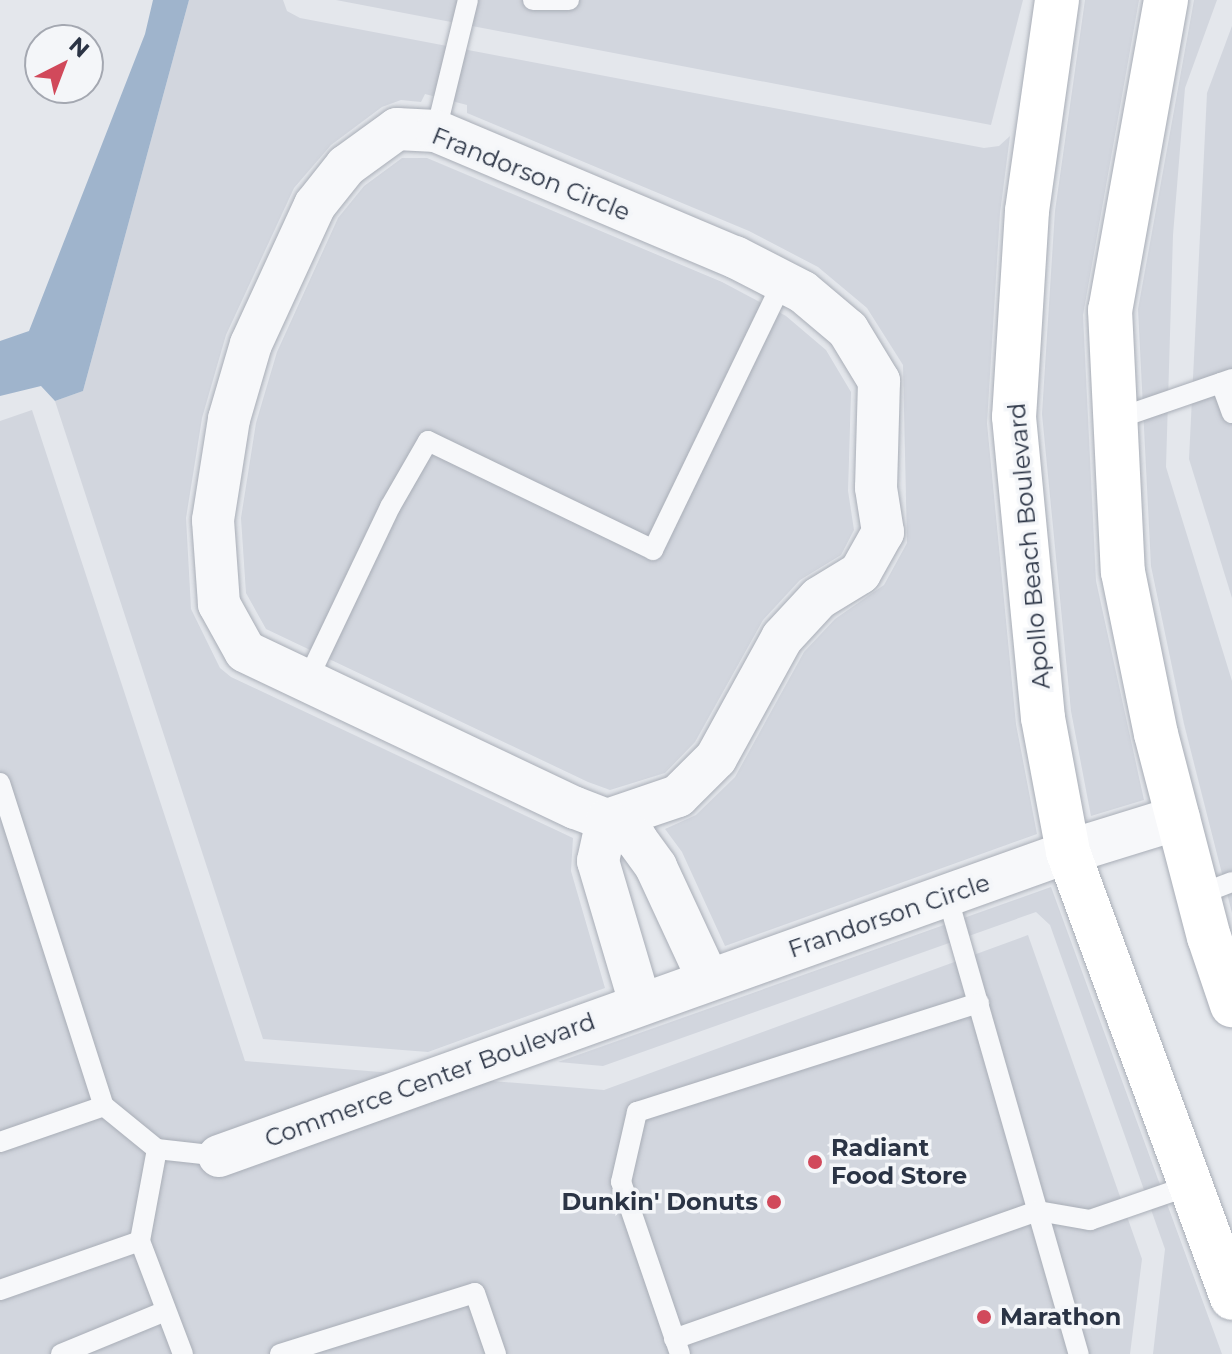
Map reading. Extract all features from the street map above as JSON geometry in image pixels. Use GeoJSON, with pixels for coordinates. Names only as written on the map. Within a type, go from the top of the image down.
{"type":"FeatureCollection","features":[{"type":"Feature","properties":{"kind":"main road","name":"Apollo Beach Boulevard"},"geometry":{"type":"LineString","coordinates":[[1057,0],[1027,211],[1014,417],[1043,718],[1068,852],[1232,1298]]}},
{"type":"Feature","properties":{"kind":"main road"},"geometry":{"type":"LineString","coordinates":[[1166,0],[1110,310],[1123,572],[1178,818],[1215,888],[1232,1005]]}},
{"type":"Feature","properties":{"kind":"street","name":"Frandorson Circle"},"geometry":{"type":"LineString","coordinates":[[607,820],[678,796],[716,758],[782,638],[819,598],[860,573],[883,532],[876,488],[879,381],[848,330],[783,281],[436,131],[397,129],[346,166],[315,205],[251,344],[229,419],[213,520],[219,604],[245,651],[607,820],[636,839],[656,867],[708,979]]}},
{"type":"Feature","properties":{"kind":"street"},"geometry":{"type":"LineString","coordinates":[[1068,852],[1178,818]]}},
{"type":"Feature","properties":{"kind":"street"},"geometry":{"type":"LineString","coordinates":[[607,820],[598,861],[640,1003]]}},
{"type":"Feature","properties":{"kind":"street","name":"Frandorson Circle"},"geometry":{"type":"LineString","coordinates":[[640,1003],[1068,852]]}},
{"type":"Feature","properties":{"kind":"street","name":"Commerce Center Boulevard"},"geometry":{"type":"LineString","coordinates":[[219,1156],[640,1003]]}},
{"type":"Feature","properties":{"kind":"lane"},"geometry":{"type":"LineString","coordinates":[[436,131],[468,0]]}},
{"type":"Feature","properties":{"kind":"lane"},"geometry":{"type":"LineString","coordinates":[[533,0],[569,0]]}},
{"type":"Feature","properties":{"kind":"lane"},"geometry":{"type":"LineString","coordinates":[[307,681],[390,507],[428,441],[653,550],[783,281]]}},
{"type":"Feature","properties":{"kind":"lane"},"geometry":{"type":"LineString","coordinates":[[1116,419],[1227,381],[1232,413]]}},
{"type":"Feature","properties":{"kind":"lane"},"geometry":{"type":"LineString","coordinates":[[0,783],[104,1106],[157,1149],[219,1156]]}},
{"type":"Feature","properties":{"kind":"lane"},"geometry":{"type":"LineString","coordinates":[[947,895],[1079,1354]]}},
{"type":"Feature","properties":{"kind":"lane"},"geometry":{"type":"LineString","coordinates":[[979,1003],[637,1112],[621,1182],[677,1346],[1038,1211],[1090,1220],[1191,1185]]}},
{"type":"Feature","properties":{"kind":"lane"},"geometry":{"type":"LineString","coordinates":[[0,1142],[104,1106]]}},
{"type":"Feature","properties":{"kind":"lane"},"geometry":{"type":"LineString","coordinates":[[157,1149],[140,1241],[183,1354]]}},
{"type":"Feature","properties":{"kind":"lane"},"geometry":{"type":"LineString","coordinates":[[0,1290],[140,1241]]}},
{"type":"Feature","properties":{"kind":"lane"},"geometry":{"type":"LineString","coordinates":[[280,1354],[475,1293],[496,1354]]}},
{"type":"Feature","properties":{"kind":"lane"},"geometry":{"type":"LineString","coordinates":[[61,1354],[166,1311]]}},
{"type":"Feature","properties":{"kind":"shaded area"},"geometry":{"type":"Polygon","coordinates":[[[189,0],[283,0],[287,11],[300,18],[984,148],[999,146],[1010,136],[1000,213],[987,423],[1016,724],[1037,834],[725,946],[682,852],[665,829],[696,815],[735,777],[804,652],[835,619],[884,585],[907,543],[903,365],[867,308],[818,267],[749,231],[467,113],[467,105],[425,94],[421,102],[401,100],[382,107],[331,145],[294,188],[226,335],[202,418],[186,518],[191,609],[220,668],[231,677],[573,838],[571,871],[605,988],[428,1052],[263,1039],[55,401],[83,391],[189,0]]]}},
{"type":"Feature","properties":{"kind":"shaded area"},"geometry":{"type":"Polygon","coordinates":[[[336,0],[1023,0],[991,125],[336,0]]]}},
{"type":"Feature","properties":{"kind":"shaded area"},"geometry":{"type":"Polygon","coordinates":[[[1085,0],[1139,0],[1083,315],[1096,581],[1144,800],[1091,816],[1071,711],[1042,414],[1055,211],[1085,0]]]}},
{"type":"Feature","properties":{"kind":"shaded area"},"geometry":{"type":"Polygon","coordinates":[[[1194,0],[1217,0],[1185,88],[1173,235],[1166,467],[1232,681],[1232,913],[1184,724],[1151,566],[1138,309],[1194,0]]]}},
{"type":"Feature","properties":{"kind":"shaded area"},"geometry":{"type":"Polygon","coordinates":[[[1232,26],[1232,598],[1189,459],[1207,93],[1232,26]]]}},
{"type":"Feature","properties":{"kind":"shaded area"},"geometry":{"type":"Polygon","coordinates":[[[402,158],[427,158],[722,282],[786,316],[826,350],[851,392],[848,491],[854,530],[841,555],[800,580],[763,620],[695,742],[665,773],[610,790],[588,782],[266,629],[246,593],[241,518],[256,423],[277,352],[338,218],[364,186],[402,158]]]}},
{"type":"Feature","properties":{"kind":"shaded area"},"geometry":{"type":"Polygon","coordinates":[[[32,410],[245,1061],[604,1090],[1028,935],[1142,1259],[1130,1354],[0,1354],[0,421],[32,410]]]}},
{"type":"Feature","properties":{"kind":"shaded area"},"geometry":{"type":"Polygon","coordinates":[[[1051,887],[1222,1354],[1153,1354],[1165,1249],[1050,925],[1036,912],[603,1066],[558,1062],[1051,887]]]}},
{"type":"Feature","properties":{"kind":"water"},"geometry":{"type":"Polygon","coordinates":[[[153,0],[189,0],[83,391],[55,401],[41,386],[0,396],[0,341],[29,331],[145,34],[153,0]]]}},
{"type":"Feature","properties":{"kind":"place","name":"Radiant Food Store"},"geometry":{"type":"Point","coordinates":[815,1162]}},
{"type":"Feature","properties":{"kind":"place","name":"Dunkin' Donuts"},"geometry":{"type":"Point","coordinates":[774,1202]}},
{"type":"Feature","properties":{"kind":"place","name":"Marathon"},"geometry":{"type":"Point","coordinates":[984,1317]}}]}
